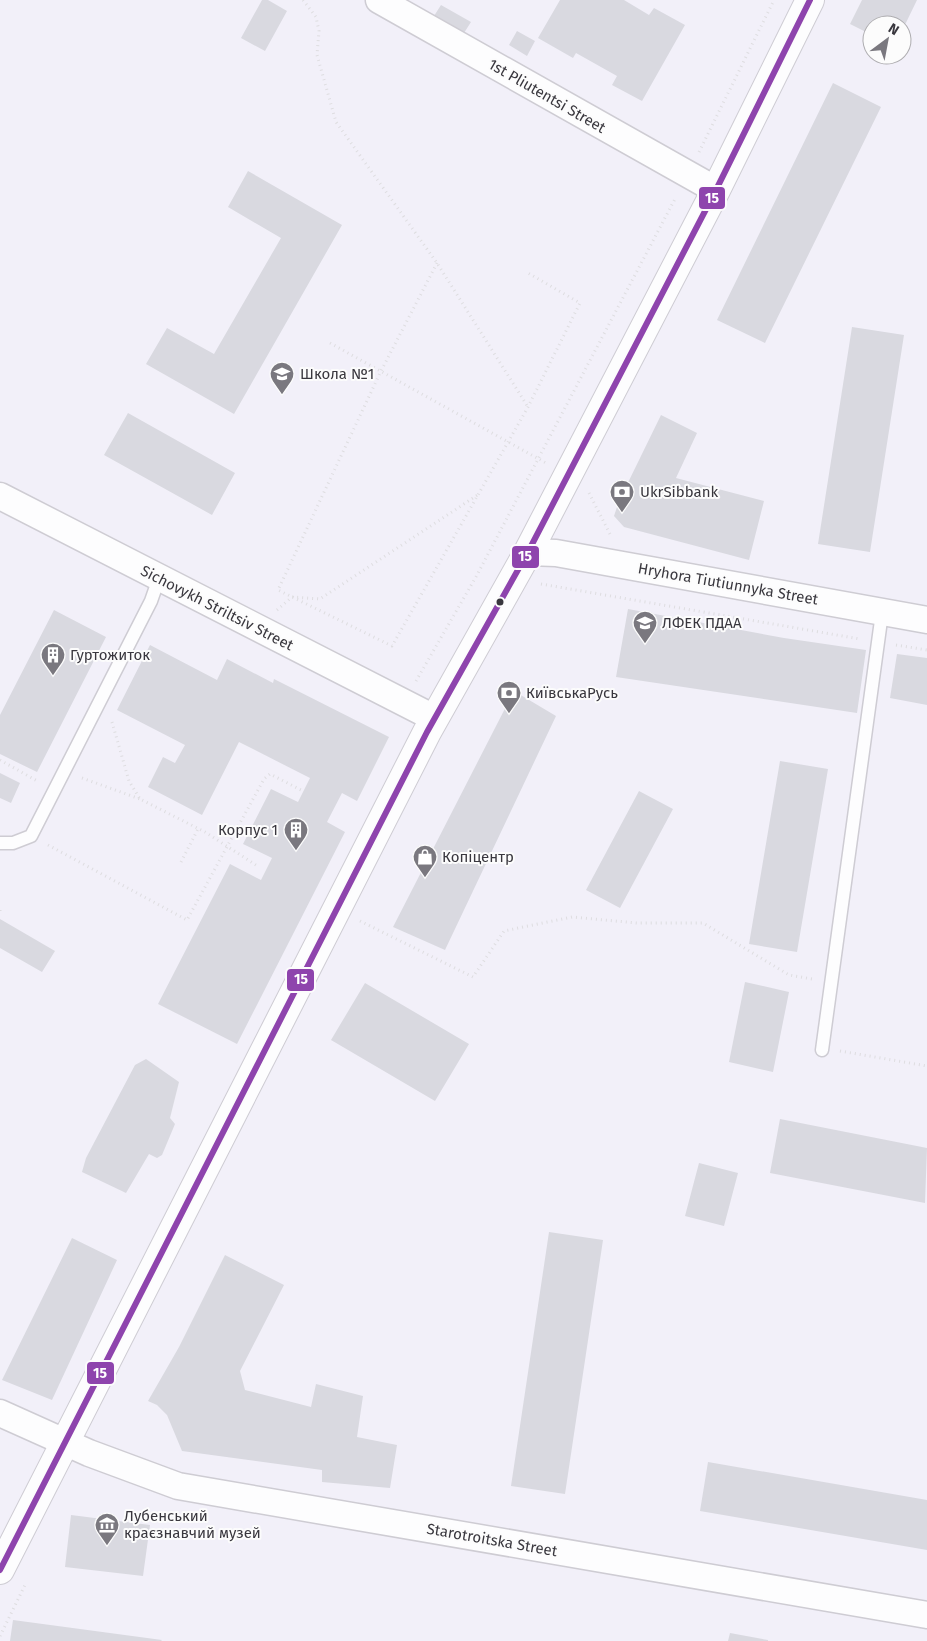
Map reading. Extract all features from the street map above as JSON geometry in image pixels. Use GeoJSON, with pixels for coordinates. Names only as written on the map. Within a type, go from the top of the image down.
{"type":"FeatureCollection","features":[{"type":"Feature","properties":{"kind":"main road"},"geometry":{"type":"LineString","coordinates":[[0,1570],[434,718],[528,552],[716,190],[810,0]]}},
{"type":"Feature","properties":{"kind":"street","name":"1st Pliutentsi Street"},"geometry":{"type":"LineString","coordinates":[[379,0],[687,176],[716,190]]}},
{"type":"Feature","properties":{"kind":"street","name":"Sichovykh Striltsiv Street"},"geometry":{"type":"LineString","coordinates":[[0,496],[403,704],[434,718]]}},
{"type":"Feature","properties":{"kind":"street","name":"Hryhora Tiutiunnyka Street"},"geometry":{"type":"LineString","coordinates":[[528,552],[556,553],[927,620]]}},
{"type":"Feature","properties":{"kind":"street","name":"Starotroitska Street"},"geometry":{"type":"LineString","coordinates":[[0,1413],[64,1442],[178,1486],[927,1615]]}},
{"type":"Feature","properties":{"kind":"lane"},"geometry":{"type":"LineString","coordinates":[[0,843],[13,843],[31,836],[66,771],[151,601],[159,578]]}},
{"type":"Feature","properties":{"kind":"lane"},"geometry":{"type":"LineString","coordinates":[[822,1050],[882,613]]}},
{"type":"Feature","properties":{"kind":"path"},"geometry":{"type":"LineString","coordinates":[[303,0],[316,17],[319,31],[317,54],[336,122],[437,263],[528,408]]}},
{"type":"Feature","properties":{"kind":"path"},"geometry":{"type":"LineString","coordinates":[[403,704],[477,576],[687,176],[774,0]]}},
{"type":"Feature","properties":{"kind":"path"},"geometry":{"type":"LineString","coordinates":[[437,263],[381,371],[278,590],[392,646],[528,408],[580,303],[528,273]]}},
{"type":"Feature","properties":{"kind":"path"},"geometry":{"type":"LineString","coordinates":[[330,342],[538,459]]}},
{"type":"Feature","properties":{"kind":"path"},"geometry":{"type":"LineString","coordinates":[[255,627],[292,597],[320,599],[479,493]]}},
{"type":"Feature","properties":{"kind":"path"},"geometry":{"type":"LineString","coordinates":[[541,584],[927,650]]}},
{"type":"Feature","properties":{"kind":"path"},"geometry":{"type":"LineString","coordinates":[[111,714],[113,728],[129,781],[140,799]]}},
{"type":"Feature","properties":{"kind":"path"},"geometry":{"type":"LineString","coordinates":[[0,760],[56,790]]}},
{"type":"Feature","properties":{"kind":"path"},"geometry":{"type":"LineString","coordinates":[[66,771],[140,799],[198,829],[258,867]]}},
{"type":"Feature","properties":{"kind":"path"},"geometry":{"type":"LineString","coordinates":[[31,836],[187,920],[264,779],[270,774],[300,790]]}},
{"type":"Feature","properties":{"kind":"path"},"geometry":{"type":"LineString","coordinates":[[181,862],[198,829]]}},
{"type":"Feature","properties":{"kind":"path"},"geometry":{"type":"LineString","coordinates":[[360,920],[473,977],[504,932],[572,917],[637,923],[703,923],[789,975],[824,981],[831,979]]}},
{"type":"Feature","properties":{"kind":"path"},"geometry":{"type":"LineString","coordinates":[[822,1050],[927,1066]]}},
{"type":"Feature","properties":{"kind":"building"},"geometry":{"type":"Polygon","coordinates":[[[262,0],[268,0],[287,11],[265,51],[241,38],[262,0]]]}},
{"type":"Feature","properties":{"kind":"building"},"geometry":{"type":"Polygon","coordinates":[[[560,0],[624,0],[649,15],[654,8],[685,25],[642,101],[612,85],[617,76],[576,53],[573,58],[538,38],[560,0]]]}},
{"type":"Feature","properties":{"kind":"building"},"geometry":{"type":"Polygon","coordinates":[[[862,0],[917,0],[910,15],[862,15],[862,30],[850,24],[862,0]]]}},
{"type":"Feature","properties":{"kind":"building"},"geometry":{"type":"Polygon","coordinates":[[[441,5],[471,22],[464,33],[434,16],[441,5]]]}},
{"type":"Feature","properties":{"kind":"building"},"geometry":{"type":"Polygon","coordinates":[[[517,31],[535,41],[527,56],[509,45],[517,31]]]}},
{"type":"Feature","properties":{"kind":"building"},"geometry":{"type":"Polygon","coordinates":[[[833,83],[881,107],[765,343],[717,320],[833,83]]]}},
{"type":"Feature","properties":{"kind":"building"},"geometry":{"type":"Polygon","coordinates":[[[248,171],[342,225],[234,414],[146,364],[167,328],[214,354],[281,238],[228,207],[248,171]]]}},
{"type":"Feature","properties":{"kind":"building"},"geometry":{"type":"Polygon","coordinates":[[[852,327],[904,335],[870,552],[818,544],[852,327]]]}},
{"type":"Feature","properties":{"kind":"building"},"geometry":{"type":"Polygon","coordinates":[[[128,413],[235,473],[212,515],[104,455],[128,413]]]}},
{"type":"Feature","properties":{"kind":"building"},"geometry":{"type":"Polygon","coordinates":[[[661,415],[697,433],[676,478],[764,501],[749,560],[624,527],[614,516],[619,501],[661,415]]]}},
{"type":"Feature","properties":{"kind":"building"},"geometry":{"type":"Polygon","coordinates":[[[628,609],[784,638],[866,650],[857,713],[616,677],[628,609]]]}},
{"type":"Feature","properties":{"kind":"building","name":"Гуртожиток"},"geometry":{"type":"Polygon","coordinates":[[[54,610],[106,637],[37,772],[0,754],[0,715],[54,610]]]}},
{"type":"Feature","properties":{"kind":"building","name":"Корпус 1"},"geometry":{"type":"Polygon","coordinates":[[[150,645],[217,680],[227,659],[273,683],[274,679],[389,737],[357,801],[342,793],[327,822],[345,832],[237,1044],[158,1004],[230,864],[261,880],[272,858],[243,844],[271,789],[298,802],[310,778],[239,742],[202,815],[148,787],[163,757],[175,763],[185,745],[117,710],[150,645]]]}},
{"type":"Feature","properties":{"kind":"building"},"geometry":{"type":"Polygon","coordinates":[[[897,654],[927,658],[927,705],[890,698],[897,654]]]}},
{"type":"Feature","properties":{"kind":"building"},"geometry":{"type":"Polygon","coordinates":[[[514,691],[556,716],[445,950],[393,927],[514,691]]]}},
{"type":"Feature","properties":{"kind":"building"},"geometry":{"type":"Polygon","coordinates":[[[780,761],[828,769],[797,952],[749,944],[780,761]]]}},
{"type":"Feature","properties":{"kind":"building"},"geometry":{"type":"Polygon","coordinates":[[[0,773],[20,783],[11,803],[0,798],[0,773]]]}},
{"type":"Feature","properties":{"kind":"building"},"geometry":{"type":"Polygon","coordinates":[[[639,791],[673,809],[620,908],[586,890],[639,791]]]}},
{"type":"Feature","properties":{"kind":"building"},"geometry":{"type":"Polygon","coordinates":[[[0,919],[55,951],[42,972],[0,948],[0,919]]]}},
{"type":"Feature","properties":{"kind":"building"},"geometry":{"type":"Polygon","coordinates":[[[745,982],[789,992],[773,1072],[729,1062],[745,982]]]}},
{"type":"Feature","properties":{"kind":"building"},"geometry":{"type":"Polygon","coordinates":[[[365,983],[469,1044],[435,1101],[331,1040],[365,983]]]}},
{"type":"Feature","properties":{"kind":"building"},"geometry":{"type":"Polygon","coordinates":[[[146,1059],[179,1082],[170,1118],[175,1124],[162,1155],[157,1158],[149,1154],[126,1193],[82,1172],[86,1158],[135,1065],[146,1059]]]}},
{"type":"Feature","properties":{"kind":"building"},"geometry":{"type":"Polygon","coordinates":[[[780,1119],[927,1148],[925,1203],[770,1173],[780,1119]]]}},
{"type":"Feature","properties":{"kind":"building"},"geometry":{"type":"Polygon","coordinates":[[[699,1163],[738,1173],[724,1226],[685,1216],[699,1163]]]}},
{"type":"Feature","properties":{"kind":"building"},"geometry":{"type":"Polygon","coordinates":[[[549,1232],[603,1240],[565,1494],[511,1486],[549,1232]]]}},
{"type":"Feature","properties":{"kind":"building"},"geometry":{"type":"Polygon","coordinates":[[[72,1238],[117,1260],[52,1400],[2,1380],[72,1238]]]}},
{"type":"Feature","properties":{"kind":"building"},"geometry":{"type":"Polygon","coordinates":[[[225,1255],[284,1285],[240,1371],[245,1390],[311,1407],[316,1384],[363,1396],[357,1437],[397,1445],[390,1488],[322,1482],[322,1470],[182,1451],[167,1415],[157,1405],[148,1401],[179,1347],[225,1255]]]}},
{"type":"Feature","properties":{"kind":"building"},"geometry":{"type":"Polygon","coordinates":[[[708,1462],[927,1500],[927,1550],[700,1511],[708,1462]]]}},
{"type":"Feature","properties":{"kind":"building","name":"Лубенський краєзнавчий музей"},"geometry":{"type":"Polygon","coordinates":[[[71,1515],[150,1525],[143,1576],[65,1567],[71,1515]]]}},
{"type":"Feature","properties":{"kind":"building"},"geometry":{"type":"Polygon","coordinates":[[[13,1620],[162,1640],[10,1641],[13,1620]]]}},
{"type":"Feature","properties":{"kind":"building"},"geometry":{"type":"Polygon","coordinates":[[[730,1633],[768,1640],[768,1641],[728,1641],[730,1633]]]}},
{"type":"Feature","properties":{"kind":"transit line","name":"15"},"geometry":{"type":"LineString","coordinates":[[0,1570],[427,732],[528,552],[716,190],[810,0]]}},
{"type":"Feature","properties":{"kind":"place","name":"Школа №1"},"geometry":{"type":"Point","coordinates":[282,395]}},
{"type":"Feature","properties":{"kind":"place","name":"UkrSibbank"},"geometry":{"type":"Point","coordinates":[622,513]}},
{"type":"Feature","properties":{"kind":"place","name":"ЛФЕК ПДАА"},"geometry":{"type":"Point","coordinates":[645,644]}},
{"type":"Feature","properties":{"kind":"place","name":"Гуртожиток"},"geometry":{"type":"Point","coordinates":[53,676]}},
{"type":"Feature","properties":{"kind":"place","name":"КиївськаРусь"},"geometry":{"type":"Point","coordinates":[509,714]}},
{"type":"Feature","properties":{"kind":"place","name":"Корпус 1"},"geometry":{"type":"Point","coordinates":[296,851]}},
{"type":"Feature","properties":{"kind":"place","name":"Копіцентр"},"geometry":{"type":"Point","coordinates":[425,878]}},
{"type":"Feature","properties":{"kind":"place","name":"Лубенський краєзнавчий музей"},"geometry":{"type":"Point","coordinates":[107,1546]}}]}
